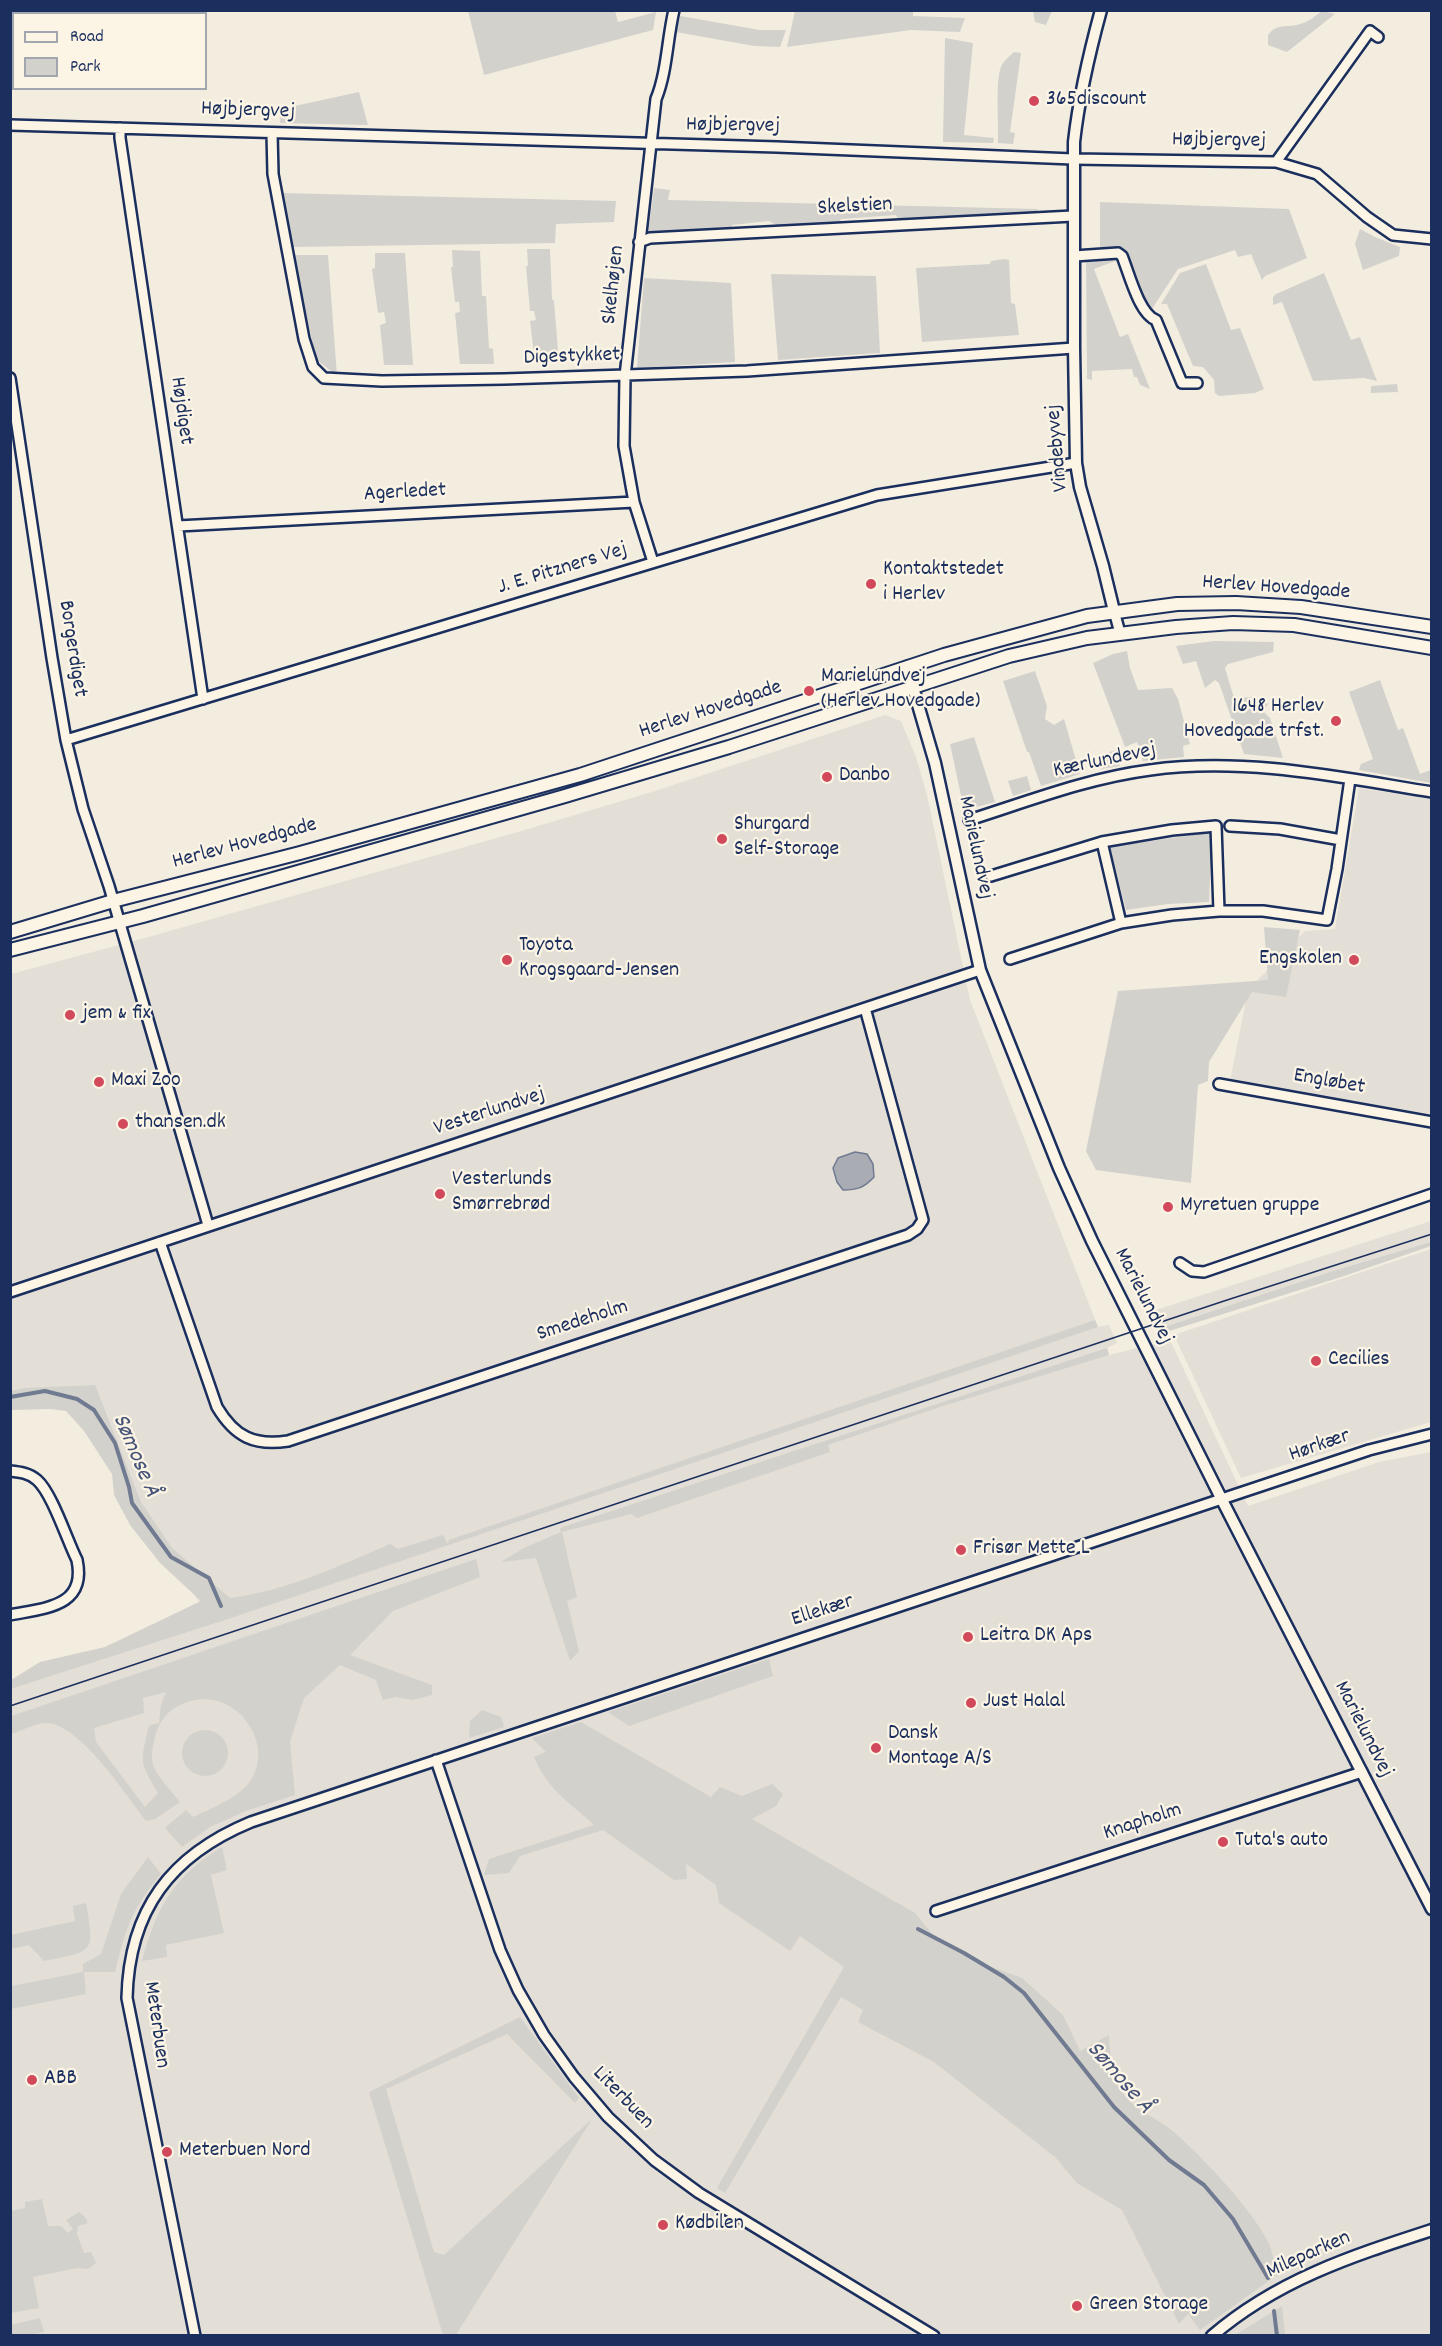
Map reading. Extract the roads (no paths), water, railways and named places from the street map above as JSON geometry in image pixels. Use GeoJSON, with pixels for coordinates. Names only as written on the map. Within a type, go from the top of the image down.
{"type":"FeatureCollection","features":[{"type":"Feature","properties":{"kind":"main road","name":"Herlev Hovedgade"},"geometry":{"type":"LineString","coordinates":[[10,932],[113,901],[300,853],[580,775],[962,650],[1087,616],[1177,604],[1244,603],[1301,607],[1431,627]]}},
{"type":"Feature","properties":{"kind":"main road","name":"Herlev Hovedgade"},"geometry":{"type":"LineString","coordinates":[[10,950],[565,796],[1010,656],[1087,638],[1233,623],[1293,625],[1431,648]]}},
{"type":"Feature","properties":{"kind":"street","name":"Skelhøjen"},"geometry":{"type":"LineString","coordinates":[[653,562],[634,502],[624,446],[625,376],[656,99],[662,85],[668,36],[674,10]]}},
{"type":"Feature","properties":{"kind":"street","name":"Vindebyvej"},"geometry":{"type":"LineString","coordinates":[[1101,10],[1088,58],[1078,109],[1073,159],[1076,463],[1080,488],[1120,633]]}},
{"type":"Feature","properties":{"kind":"street"},"geometry":{"type":"LineString","coordinates":[[1276,162],[1370,32],[1378,38]]}},
{"type":"Feature","properties":{"kind":"street","name":"Højbjergvej"},"geometry":{"type":"LineString","coordinates":[[10,125],[777,147],[1073,159],[1276,162],[1317,174],[1366,217],[1393,235],[1431,238]]}},
{"type":"Feature","properties":{"kind":"street","name":"Højdiget"},"geometry":{"type":"LineString","coordinates":[[120,128],[203,699]]}},
{"type":"Feature","properties":{"kind":"street","name":"Digestykket"},"geometry":{"type":"LineString","coordinates":[[272,133],[273,174],[304,339],[313,368],[324,378],[382,381],[625,376],[747,371],[1074,348]]}},
{"type":"Feature","properties":{"kind":"street","name":"Skelstien"},"geometry":{"type":"LineString","coordinates":[[639,242],[650,238],[1073,216]]}},
{"type":"Feature","properties":{"kind":"street"},"geometry":{"type":"LineString","coordinates":[[1074,256],[1118,253],[1122,256],[1143,309],[1156,320],[1182,383],[1197,382]]}},
{"type":"Feature","properties":{"kind":"street","name":"Borgerdiget"},"geometry":{"type":"LineString","coordinates":[[10,378],[66,740],[83,809],[113,901],[208,1225]]}},
{"type":"Feature","properties":{"kind":"street","name":"J. E. Pitzners Vej"},"geometry":{"type":"LineString","coordinates":[[66,740],[878,495],[1076,463]]}},
{"type":"Feature","properties":{"kind":"street","name":"Agerledet"},"geometry":{"type":"LineString","coordinates":[[178,525],[634,502]]}},
{"type":"Feature","properties":{"kind":"street","name":"Marielundvej"},"geometry":{"type":"LineString","coordinates":[[907,668],[935,763],[980,970],[1059,1168],[1092,1241],[1222,1500],[1431,1909]]}},
{"type":"Feature","properties":{"kind":"street","name":"Kærlundevej"},"geometry":{"type":"LineString","coordinates":[[969,820],[1086,782],[1168,768],[1259,766],[1431,792]]}},
{"type":"Feature","properties":{"kind":"street"},"geometry":{"type":"LineString","coordinates":[[1010,959],[1121,923],[1172,915],[1219,911],[1263,911],[1327,920],[1350,779]]}},
{"type":"Feature","properties":{"kind":"street"},"geometry":{"type":"LineString","coordinates":[[991,876],[1102,842],[1163,831],[1216,826],[1219,911]]}},
{"type":"Feature","properties":{"kind":"street"},"geometry":{"type":"LineString","coordinates":[[1230,826],[1280,829],[1341,840]]}},
{"type":"Feature","properties":{"kind":"street"},"geometry":{"type":"LineString","coordinates":[[1102,842],[1121,923]]}},
{"type":"Feature","properties":{"kind":"street","name":"Vesterlundvej"},"geometry":{"type":"LineString","coordinates":[[10,1292],[980,970]]}},
{"type":"Feature","properties":{"kind":"street","name":"Smedeholm"},"geometry":{"type":"LineString","coordinates":[[159,1242],[217,1407],[226,1422],[238,1433],[254,1441],[271,1443],[288,1441],[310,1434],[908,1235],[917,1229],[923,1220],[865,1008]]}},
{"type":"Feature","properties":{"kind":"street","name":"Engløbet"},"geometry":{"type":"LineString","coordinates":[[1219,1084],[1431,1122]]}},
{"type":"Feature","properties":{"kind":"street"},"geometry":{"type":"LineString","coordinates":[[1180,1263],[1192,1271],[1204,1272],[1431,1194]]}},
{"type":"Feature","properties":{"kind":"street","name":"Hørkær"},"geometry":{"type":"LineString","coordinates":[[1222,1500],[1369,1450],[1431,1434]]}},
{"type":"Feature","properties":{"kind":"street"},"geometry":{"type":"LineString","coordinates":[[10,1471],[23,1472],[35,1478],[44,1488],[76,1560],[79,1572],[77,1585],[62,1603],[10,1615]]}},
{"type":"Feature","properties":{"kind":"street","name":"Ellekær"},"geometry":{"type":"LineString","coordinates":[[436,1760],[1222,1500]]}},
{"type":"Feature","properties":{"kind":"street","name":"Meterbuen"},"geometry":{"type":"LineString","coordinates":[[195,2336],[127,1998],[131,1952],[138,1929],[162,1885],[179,1866],[200,1848],[225,1833],[251,1822],[436,1760]]}},
{"type":"Feature","properties":{"kind":"street","name":"Literbuen"},"geometry":{"type":"LineString","coordinates":[[436,1760],[500,1950],[518,1990],[544,2035],[574,2077],[602,2110],[654,2160],[699,2193],[934,2336]]}},
{"type":"Feature","properties":{"kind":"street","name":"Knapholm"},"geometry":{"type":"LineString","coordinates":[[936,1911],[1362,1772]]}},
{"type":"Feature","properties":{"kind":"street","name":"Mileparken"},"geometry":{"type":"LineString","coordinates":[[1212,2336],[1244,2311],[1307,2274],[1431,2230]]}},
{"type":"Feature","properties":{"kind":"waterway","name":"Sømose Å"},"geometry":{"type":"LineString","coordinates":[[10,1397],[45,1391],[77,1399],[94,1410],[115,1443],[132,1503],[171,1557],[209,1578],[221,1606]]}},
{"type":"Feature","properties":{"kind":"waterway","name":"Sømose Å"},"geometry":{"type":"LineString","coordinates":[[918,1929],[1004,1977],[1024,1993],[1114,2107],[1169,2160],[1204,2185],[1233,2219],[1268,2278]]}},
{"type":"Feature","properties":{"kind":"waterway","name":"Sømose Å"},"geometry":{"type":"LineString","coordinates":[[1274,2311],[1277,2336]]}},
{"type":"Feature","properties":{"kind":"tram line"},"geometry":{"type":"LineString","coordinates":[[10,1706],[1224,1301],[1432,1234]]}},
{"type":"Feature","properties":{"kind":"place","name":"365discount"},"geometry":{"type":"Point","coordinates":[1034,101]}},
{"type":"Feature","properties":{"kind":"place","name":"Kontaktstedet i Herlev"},"geometry":{"type":"Point","coordinates":[871,584]}},
{"type":"Feature","properties":{"kind":"place","name":"Marielundvej (Herlev Hovedgade)"},"geometry":{"type":"Point","coordinates":[809,691]}},
{"type":"Feature","properties":{"kind":"place","name":"1648 Herlev Hovedgade trfst."},"geometry":{"type":"Point","coordinates":[1336,721]}},
{"type":"Feature","properties":{"kind":"place","name":"Danbo"},"geometry":{"type":"Point","coordinates":[827,777]}},
{"type":"Feature","properties":{"kind":"place","name":"Shurgard Self-Storage"},"geometry":{"type":"Point","coordinates":[722,839]}},
{"type":"Feature","properties":{"kind":"place","name":"Toyota Krogsgaard-Jensen"},"geometry":{"type":"Point","coordinates":[507,960]}},
{"type":"Feature","properties":{"kind":"place","name":"Engskolen"},"geometry":{"type":"Point","coordinates":[1354,960]}},
{"type":"Feature","properties":{"kind":"place","name":"jem & fix"},"geometry":{"type":"Point","coordinates":[70,1015]}},
{"type":"Feature","properties":{"kind":"place","name":"Maxi Zoo"},"geometry":{"type":"Point","coordinates":[99,1082]}},
{"type":"Feature","properties":{"kind":"place","name":"thansen.dk"},"geometry":{"type":"Point","coordinates":[123,1124]}},
{"type":"Feature","properties":{"kind":"place","name":"Vesterlunds Smørrebrød"},"geometry":{"type":"Point","coordinates":[440,1194]}},
{"type":"Feature","properties":{"kind":"place","name":"Myretuen gruppe"},"geometry":{"type":"Point","coordinates":[1168,1207]}},
{"type":"Feature","properties":{"kind":"place","name":"Cecilies"},"geometry":{"type":"Point","coordinates":[1316,1361]}},
{"type":"Feature","properties":{"kind":"place","name":"Frisør Mette L"},"geometry":{"type":"Point","coordinates":[961,1550]}},
{"type":"Feature","properties":{"kind":"place","name":"Leitra DK Aps"},"geometry":{"type":"Point","coordinates":[968,1637]}},
{"type":"Feature","properties":{"kind":"place","name":"Just Halal"},"geometry":{"type":"Point","coordinates":[971,1703]}},
{"type":"Feature","properties":{"kind":"place","name":"Dansk Montage A/S"},"geometry":{"type":"Point","coordinates":[876,1748]}},
{"type":"Feature","properties":{"kind":"place","name":"Tuta's auto"},"geometry":{"type":"Point","coordinates":[1223,1842]}},
{"type":"Feature","properties":{"kind":"place","name":"ABB"},"geometry":{"type":"Point","coordinates":[32,2080]}},
{"type":"Feature","properties":{"kind":"place","name":"Meterbuen Nord"},"geometry":{"type":"Point","coordinates":[167,2152]}},
{"type":"Feature","properties":{"kind":"place","name":"Kødbilen"},"geometry":{"type":"Point","coordinates":[663,2225]}},
{"type":"Feature","properties":{"kind":"place","name":"Green Storage"},"geometry":{"type":"Point","coordinates":[1077,2306]}}]}
